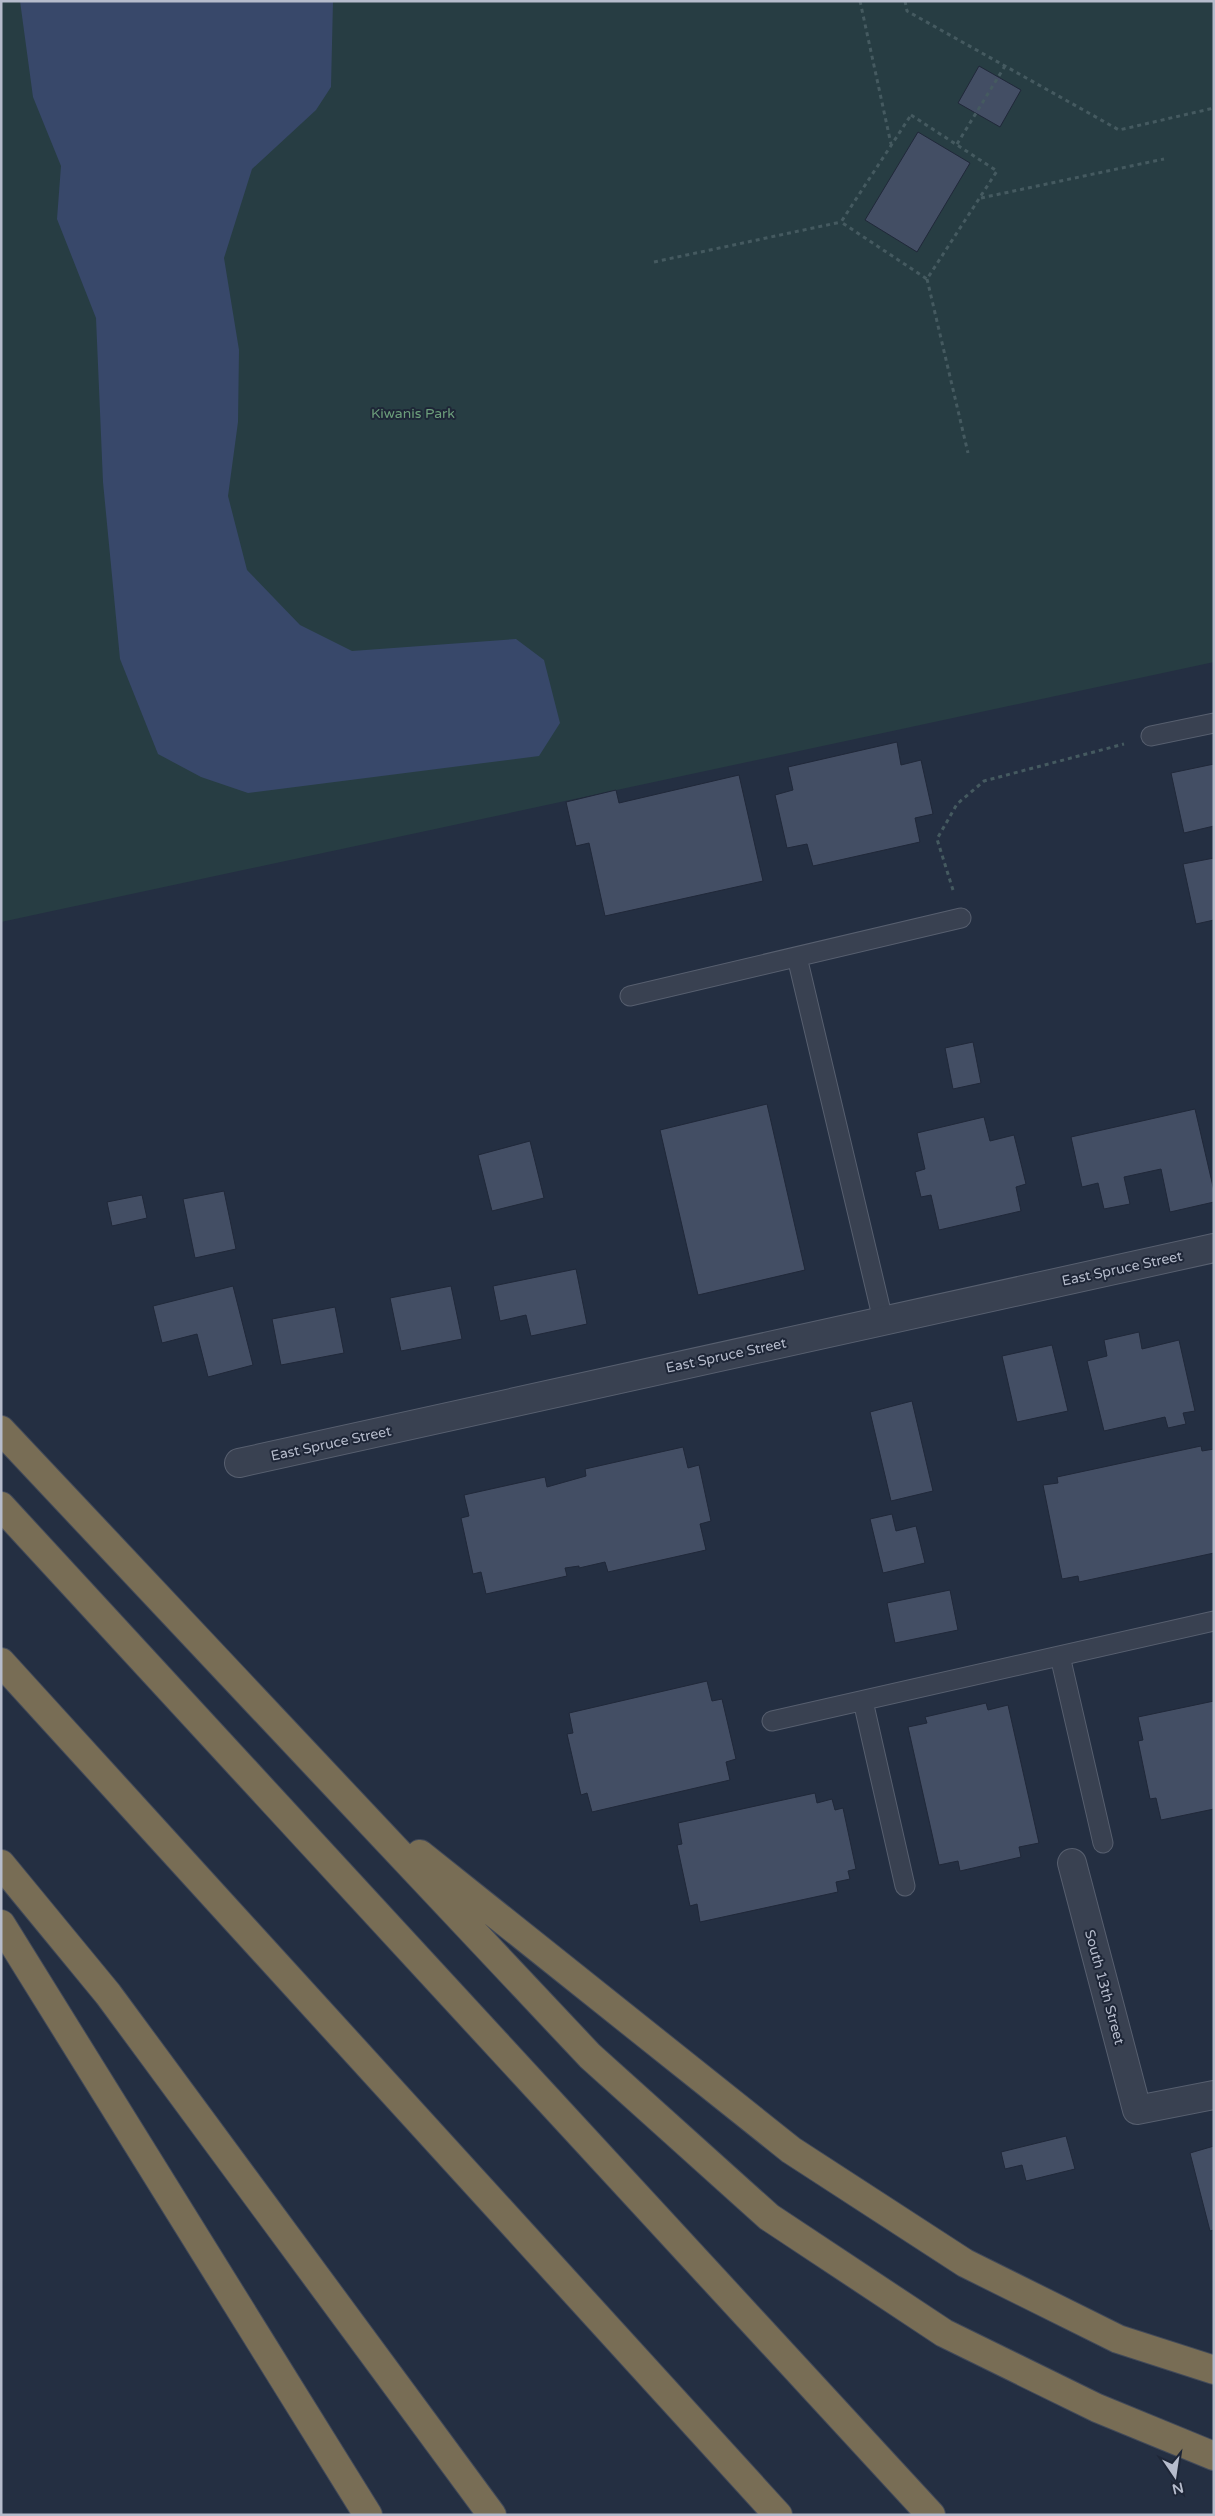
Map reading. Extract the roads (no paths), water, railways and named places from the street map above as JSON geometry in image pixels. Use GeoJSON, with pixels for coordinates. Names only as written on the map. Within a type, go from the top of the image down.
{"type":"FeatureCollection","features":[{"type":"Feature","properties":{"kind":"highway"},"geometry":{"type":"LineString","coordinates":[[1,1430],[590,2056],[769,2217],[944,2333],[1097,2408],[1214,2456]]}},
{"type":"Feature","properties":{"kind":"highway"},"geometry":{"type":"LineString","coordinates":[[1,1506],[931,2515]]}},
{"type":"Feature","properties":{"kind":"highway"},"geometry":{"type":"LineString","coordinates":[[1,1662],[778,2515]]}},
{"type":"Feature","properties":{"kind":"highway"},"geometry":{"type":"LineString","coordinates":[[347,1796],[791,2150],[965,2263],[1118,2338],[1214,2370]]}},
{"type":"Feature","properties":{"kind":"highway"},"geometry":{"type":"LineString","coordinates":[[1,1864],[108,1994],[492,2515]]}},
{"type":"Feature","properties":{"kind":"highway"},"geometry":{"type":"LineString","coordinates":[[1,1924],[368,2515]]}},
{"type":"Feature","properties":{"kind":"street","name":"East Spruce Street"},"geometry":{"type":"LineString","coordinates":[[239,1463],[1214,1248]]}},
{"type":"Feature","properties":{"kind":"street","name":"South 13th Street"},"geometry":{"type":"LineString","coordinates":[[1072,1863],[1137,2110],[1214,2095]]}},
{"type":"Feature","properties":{"kind":"lane"},"geometry":{"type":"LineString","coordinates":[[1151,736],[1214,723]]}},
{"type":"Feature","properties":{"kind":"lane"},"geometry":{"type":"LineString","coordinates":[[630,996],[961,918]]}},
{"type":"Feature","properties":{"kind":"lane"},"geometry":{"type":"LineString","coordinates":[[797,957],[884,1320]]}},
{"type":"Feature","properties":{"kind":"lane"},"geometry":{"type":"LineString","coordinates":[[772,1721],[1214,1621]]}},
{"type":"Feature","properties":{"kind":"lane"},"geometry":{"type":"LineString","coordinates":[[1060,1656],[1103,1843]]}},
{"type":"Feature","properties":{"kind":"lane"},"geometry":{"type":"LineString","coordinates":[[863,1700],[905,1886]]}},
{"type":"Feature","properties":{"kind":"water"},"geometry":{"type":"Polygon","coordinates":[[[20,1],[333,1],[331,87],[316,110],[252,169],[224,258],[239,350],[238,422],[228,496],[247,570],[300,625],[352,651],[516,639],[544,660],[560,723],[539,756],[248,793],[201,777],[158,754],[120,659],[103,482],[96,318],[57,219],[61,166],[33,97],[20,1]]]}},
{"type":"Feature","properties":{"kind":"park label","name":"Kiwanis Park"},"geometry":{"type":"Point","coordinates":[413,413]}}]}
